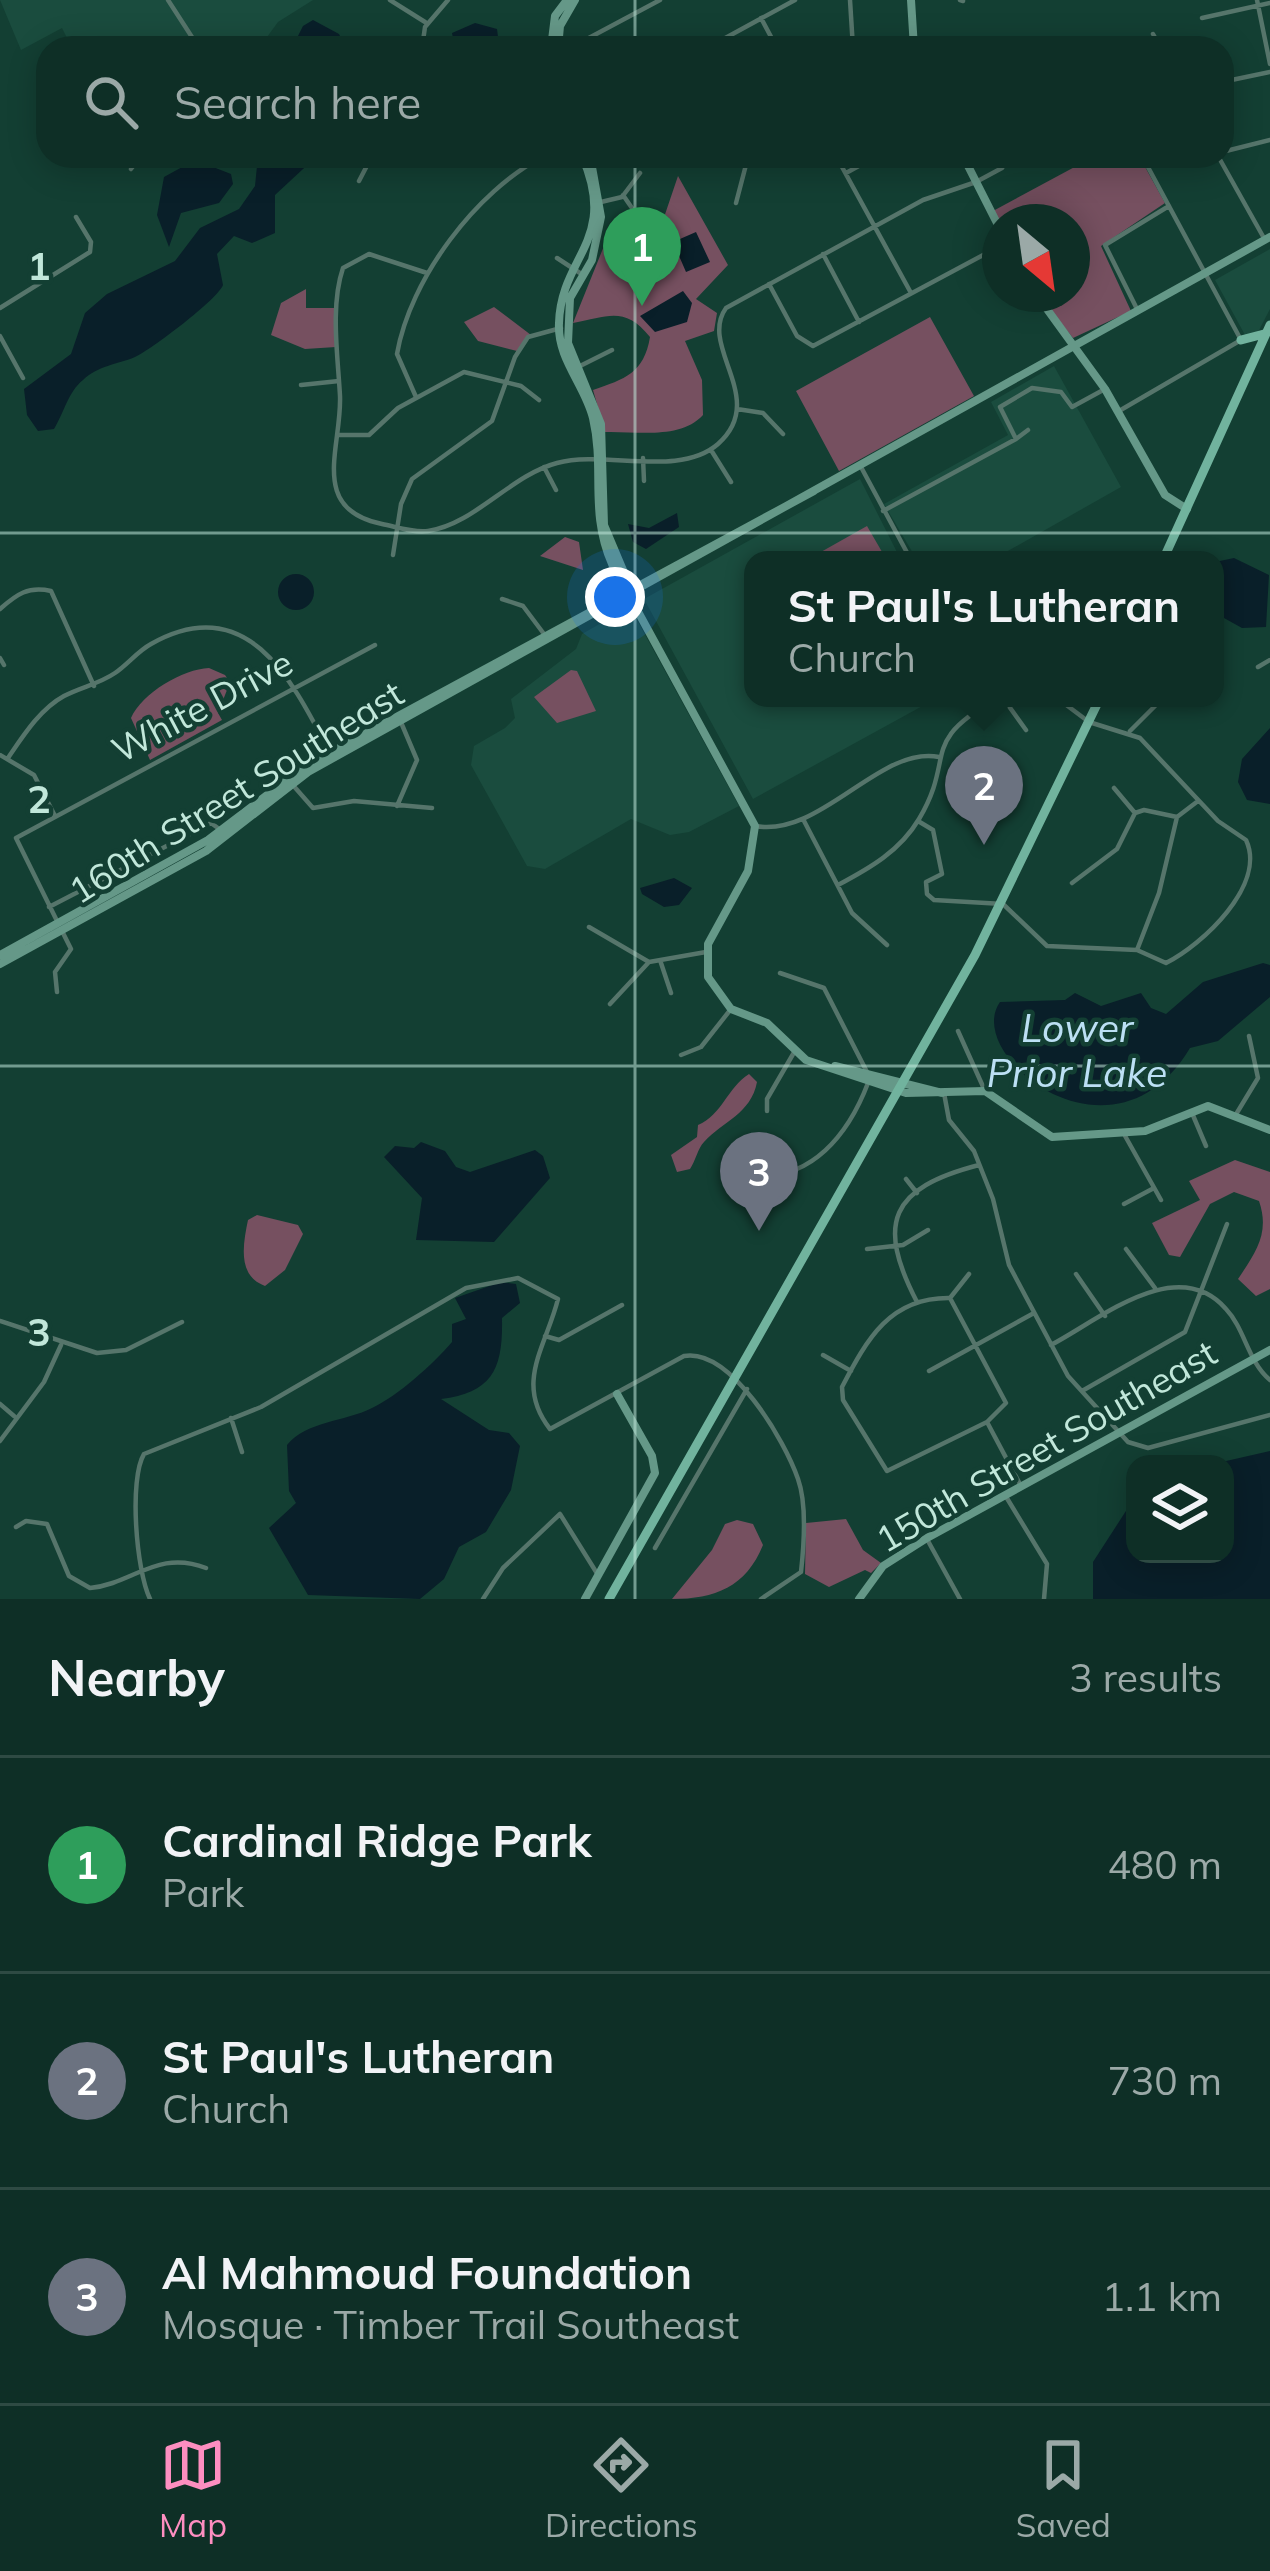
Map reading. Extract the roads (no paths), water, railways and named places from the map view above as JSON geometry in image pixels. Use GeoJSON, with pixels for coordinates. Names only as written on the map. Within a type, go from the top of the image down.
{"type":"FeatureCollection","features":[{"type":"Feature","properties":{"kind":"main road"},"geometry":{"type":"LineString","coordinates":[[1240,340],[1256,340],[1269,332]]}},
{"type":"Feature","properties":{"kind":"main road"},"geometry":{"type":"LineString","coordinates":[[1167,551],[1269,332]]}},
{"type":"Feature","properties":{"kind":"main road"},"geometry":{"type":"LineString","coordinates":[[606,1599],[1003,904],[1096,707]]}},
{"type":"Feature","properties":{"kind":"street"},"geometry":{"type":"LineString","coordinates":[[168,0],[192,36]]}},
{"type":"Feature","properties":{"kind":"street"},"geometry":{"type":"LineString","coordinates":[[390,0],[427,23]]}},
{"type":"Feature","properties":{"kind":"street"},"geometry":{"type":"LineString","coordinates":[[424,36],[427,23],[448,0]]}},
{"type":"Feature","properties":{"kind":"street"},"geometry":{"type":"LineString","coordinates":[[555,36],[556,16],[571,0]]}},
{"type":"Feature","properties":{"kind":"street"},"geometry":{"type":"LineString","coordinates":[[592,36],[660,0]]}},
{"type":"Feature","properties":{"kind":"street"},"geometry":{"type":"LineString","coordinates":[[729,36],[795,0]]}},
{"type":"Feature","properties":{"kind":"street"},"geometry":{"type":"LineString","coordinates":[[850,0],[852,36]]}},
{"type":"Feature","properties":{"kind":"street"},"geometry":{"type":"LineString","coordinates":[[911,0],[913,36]]}},
{"type":"Feature","properties":{"kind":"street"},"geometry":{"type":"LineString","coordinates":[[1234,78],[1270,68],[1258,3]]}},
{"type":"Feature","properties":{"kind":"street"},"geometry":{"type":"LineString","coordinates":[[1202,18],[1270,3]]}},
{"type":"Feature","properties":{"kind":"street"},"geometry":{"type":"LineString","coordinates":[[761,18],[771,36]]}},
{"type":"Feature","properties":{"kind":"street"},"geometry":{"type":"LineString","coordinates":[[1234,150],[1270,140]]}},
{"type":"Feature","properties":{"kind":"street"},"geometry":{"type":"LineString","coordinates":[[359,181],[366,168]]}},
{"type":"Feature","properties":{"kind":"street"},"geometry":{"type":"LineString","coordinates":[[416,397],[397,354],[427,273],[441,247],[522,168]]}},
{"type":"Feature","properties":{"kind":"street"},"geometry":{"type":"LineString","coordinates":[[580,273],[594,224],[589,168]]}},
{"type":"Feature","properties":{"kind":"street"},"geometry":{"type":"LineString","coordinates":[[590,168],[602,202],[596,246],[561,304],[562,328],[593,420],[598,529],[755,826],[748,871],[713,928],[706,952],[712,988],[731,1009],[767,1023],[818,1066],[897,1087],[944,1094],[985,1091]]}},
{"type":"Feature","properties":{"kind":"street"},"geometry":{"type":"LineString","coordinates":[[736,203],[745,168]]}},
{"type":"Feature","properties":{"kind":"street"},"geometry":{"type":"LineString","coordinates":[[843,168],[911,294]]}},
{"type":"Feature","properties":{"kind":"street"},"geometry":{"type":"LineString","coordinates":[[846,173],[855,168]]}},
{"type":"Feature","properties":{"kind":"street"},"geometry":{"type":"LineString","coordinates":[[969,168],[987,204]]}},
{"type":"Feature","properties":{"kind":"street"},"geometry":{"type":"LineString","coordinates":[[427,273],[369,254],[343,268],[332,470],[344,503],[361,519],[421,531],[443,526],[544,467],[598,458],[687,458],[710,450],[729,432],[737,409],[720,317],[731,304],[923,200],[1002,168]]}},
{"type":"Feature","properties":{"kind":"street"},"geometry":{"type":"LineString","coordinates":[[1119,411],[1240,340],[1148,168]]}},
{"type":"Feature","properties":{"kind":"street"},"geometry":{"type":"LineString","coordinates":[[1228,168],[1268,240]]}},
{"type":"Feature","properties":{"kind":"street"},"geometry":{"type":"LineString","coordinates":[[602,202],[623,195],[640,172]]}},
{"type":"Feature","properties":{"kind":"street"},"geometry":{"type":"LineString","coordinates":[[623,195],[634,211]]}},
{"type":"Feature","properties":{"kind":"street"},"geometry":{"type":"LineString","coordinates":[[1138,312],[1105,244],[1169,206]]}},
{"type":"Feature","properties":{"kind":"street"},"geometry":{"type":"LineString","coordinates":[[0,308],[80,263],[90,252],[92,242],[76,218]]}},
{"type":"Feature","properties":{"kind":"street","name":"160th Street Southeast"},"geometry":{"type":"LineString","coordinates":[[0,964],[222,831],[330,753],[1268,240]]}},
{"type":"Feature","properties":{"kind":"street"},"geometry":{"type":"LineString","coordinates":[[823,254],[859,322]]}},
{"type":"Feature","properties":{"kind":"street"},"geometry":{"type":"LineString","coordinates":[[769,284],[808,346],[982,256]]}},
{"type":"Feature","properties":{"kind":"street"},"geometry":{"type":"LineString","coordinates":[[557,258],[580,273]]}},
{"type":"Feature","properties":{"kind":"street"},"geometry":{"type":"LineString","coordinates":[[1049,312],[1106,389],[1166,495],[1186,509]]}},
{"type":"Feature","properties":{"kind":"street"},"geometry":{"type":"LineString","coordinates":[[393,555],[412,478],[492,422],[528,337],[562,328]]}},
{"type":"Feature","properties":{"kind":"street"},"geometry":{"type":"LineString","coordinates":[[0,336],[23,379]]}},
{"type":"Feature","properties":{"kind":"street"},"geometry":{"type":"LineString","coordinates":[[574,369],[612,350]]}},
{"type":"Feature","properties":{"kind":"street"},"geometry":{"type":"LineString","coordinates":[[337,435],[369,435],[416,397],[464,372],[507,382],[538,400]]}},
{"type":"Feature","properties":{"kind":"street"},"geometry":{"type":"LineString","coordinates":[[301,385],[339,382]]}},
{"type":"Feature","properties":{"kind":"street"},"geometry":{"type":"LineString","coordinates":[[1016,439],[1003,404],[1039,388],[1061,392],[1072,407],[1106,389]]}},
{"type":"Feature","properties":{"kind":"street"},"geometry":{"type":"LineString","coordinates":[[737,409],[763,413],[783,434]]}},
{"type":"Feature","properties":{"kind":"street"},"geometry":{"type":"LineString","coordinates":[[883,512],[1028,430]]}},
{"type":"Feature","properties":{"kind":"street"},"geometry":{"type":"LineString","coordinates":[[710,450],[731,482]]}},
{"type":"Feature","properties":{"kind":"street"},"geometry":{"type":"LineString","coordinates":[[643,458],[644,481]]}},
{"type":"Feature","properties":{"kind":"street"},"geometry":{"type":"LineString","coordinates":[[860,466],[906,551]]}},
{"type":"Feature","properties":{"kind":"street"},"geometry":{"type":"LineString","coordinates":[[544,467],[556,490]]}},
{"type":"Feature","properties":{"kind":"street"},"geometry":{"type":"LineString","coordinates":[[0,608],[17,593],[36,588],[51,591],[94,686]]}},
{"type":"Feature","properties":{"kind":"street","name":"160th Street Southeast"},"geometry":{"type":"LineString","coordinates":[[0,955],[206,851],[291,783],[544,634],[629,591]]}},
{"type":"Feature","properties":{"kind":"street"},"geometry":{"type":"LineString","coordinates":[[502,599],[523,606],[544,634]]}},
{"type":"Feature","properties":{"kind":"street"},"geometry":{"type":"LineString","coordinates":[[55,816],[34,775],[4,756],[63,697],[94,686],[168,635],[214,629],[260,647],[280,662],[330,753]]}},
{"type":"Feature","properties":{"kind":"street","name":"White Drive"},"geometry":{"type":"LineString","coordinates":[[49,907],[15,843],[55,816],[375,645]]}},
{"type":"Feature","properties":{"kind":"street"},"geometry":{"type":"LineString","coordinates":[[1258,667],[1270,660]]}},
{"type":"Feature","properties":{"kind":"street"},"geometry":{"type":"LineString","coordinates":[[838,885],[884,859],[918,820],[939,757],[958,722],[985,707]]}},
{"type":"Feature","properties":{"kind":"street"},"geometry":{"type":"LineString","coordinates":[[1008,707],[1025,730]]}},
{"type":"Feature","properties":{"kind":"street"},"geometry":{"type":"LineString","coordinates":[[918,820],[933,830],[943,874],[926,882],[927,895],[934,900],[1003,904],[1047,946],[1138,950],[1156,961],[1173,960],[1217,923],[1241,886],[1250,846],[1198,801],[1152,747],[1130,731],[1089,722],[1074,707]]}},
{"type":"Feature","properties":{"kind":"street"},"geometry":{"type":"LineString","coordinates":[[1130,731],[1154,707]]}},
{"type":"Feature","properties":{"kind":"street"},"geometry":{"type":"LineString","coordinates":[[397,806],[417,760],[398,718]]}},
{"type":"Feature","properties":{"kind":"street"},"geometry":{"type":"LineString","coordinates":[[755,826],[771,829],[802,819],[910,760],[939,757]]}},
{"type":"Feature","properties":{"kind":"street"},"geometry":{"type":"LineString","coordinates":[[291,783],[313,808],[353,801],[432,808]]}},
{"type":"Feature","properties":{"kind":"street"},"geometry":{"type":"LineString","coordinates":[[1114,788],[1135,814]]}},
{"type":"Feature","properties":{"kind":"street"},"geometry":{"type":"LineString","coordinates":[[1138,950],[1159,893],[1177,817],[1198,801]]}},
{"type":"Feature","properties":{"kind":"street"},"geometry":{"type":"LineString","coordinates":[[1072,883],[1117,849],[1135,814],[1144,810],[1177,817]]}},
{"type":"Feature","properties":{"kind":"street"},"geometry":{"type":"LineString","coordinates":[[802,819],[857,920],[887,945]]}},
{"type":"Feature","properties":{"kind":"street"},"geometry":{"type":"LineString","coordinates":[[57,992],[55,972],[71,949],[49,907],[211,823],[222,831]]}},
{"type":"Feature","properties":{"kind":"street"},"geometry":{"type":"LineString","coordinates":[[589,927],[649,962],[706,952]]}},
{"type":"Feature","properties":{"kind":"street"},"geometry":{"type":"LineString","coordinates":[[610,1004],[649,962]]}},
{"type":"Feature","properties":{"kind":"street"},"geometry":{"type":"LineString","coordinates":[[662,963],[671,993]]}},
{"type":"Feature","properties":{"kind":"street"},"geometry":{"type":"LineString","coordinates":[[757,1205],[752,1174],[778,1177],[824,1154],[850,1123],[868,1078],[824,988],[780,973]]}},
{"type":"Feature","properties":{"kind":"street"},"geometry":{"type":"LineString","coordinates":[[681,1055],[701,1047],[731,1009]]}},
{"type":"Feature","properties":{"kind":"street"},"geometry":{"type":"LineString","coordinates":[[958,1031],[985,1091],[1052,1136],[1124,1134],[1167,1126],[1208,1106],[1270,1130]]}},
{"type":"Feature","properties":{"kind":"street"},"geometry":{"type":"LineString","coordinates":[[1235,1116],[1258,1078],[1249,1036]]}},
{"type":"Feature","properties":{"kind":"street"},"geometry":{"type":"LineString","coordinates":[[766,1111],[766,1100],[796,1049]]}},
{"type":"Feature","properties":{"kind":"street"},"geometry":{"type":"LineString","coordinates":[[944,1094],[949,1120],[979,1165],[1001,1219],[1009,1265],[1051,1346],[1082,1391],[1121,1432],[1136,1446],[1148,1448],[1270,1415]]}},
{"type":"Feature","properties":{"kind":"street"},"geometry":{"type":"LineString","coordinates":[[1192,1113],[1206,1146]]}},
{"type":"Feature","properties":{"kind":"street"},"geometry":{"type":"LineString","coordinates":[[1124,1134],[1161,1200]]}},
{"type":"Feature","properties":{"kind":"street"},"geometry":{"type":"LineString","coordinates":[[916,1301],[892,1247],[896,1218],[917,1192],[942,1176],[979,1165]]}},
{"type":"Feature","properties":{"kind":"street"},"geometry":{"type":"LineString","coordinates":[[907,1179],[917,1192]]}},
{"type":"Feature","properties":{"kind":"street"},"geometry":{"type":"LineString","coordinates":[[1124,1204],[1154,1188]]}},
{"type":"Feature","properties":{"kind":"street"},"geometry":{"type":"LineString","coordinates":[[1082,1391],[1178,1338],[1193,1319],[1227,1224]]}},
{"type":"Feature","properties":{"kind":"street"},"geometry":{"type":"LineString","coordinates":[[867,1249],[892,1247],[928,1230]]}},
{"type":"Feature","properties":{"kind":"street"},"geometry":{"type":"LineString","coordinates":[[1126,1249],[1156,1288]]}},
{"type":"Feature","properties":{"kind":"street"},"geometry":{"type":"LineString","coordinates":[[950,1298],[1005,1394],[1001,1412],[887,1471],[843,1400],[842,1387],[877,1327],[916,1301],[950,1298],[969,1274]]}},
{"type":"Feature","properties":{"kind":"street"},"geometry":{"type":"LineString","coordinates":[[1076,1274],[1105,1316]]}},
{"type":"Feature","properties":{"kind":"street"},"geometry":{"type":"LineString","coordinates":[[150,1599],[140,1568],[134,1484],[145,1454],[302,1384],[466,1288],[518,1278],[554,1292],[556,1306],[531,1386],[544,1423],[556,1429],[694,1354],[747,1389],[800,1491],[801,1572],[761,1599]]}},
{"type":"Feature","properties":{"kind":"street"},"geometry":{"type":"LineString","coordinates":[[1051,1346],[1156,1288],[1179,1286],[1229,1311],[1270,1380]]}},
{"type":"Feature","properties":{"kind":"street"},"geometry":{"type":"LineString","coordinates":[[545,1336],[559,1340],[622,1306]]}},
{"type":"Feature","properties":{"kind":"street"},"geometry":{"type":"LineString","coordinates":[[929,1371],[1034,1313]]}},
{"type":"Feature","properties":{"kind":"street"},"geometry":{"type":"LineString","coordinates":[[0,1322],[97,1353],[126,1351],[182,1322]]}},
{"type":"Feature","properties":{"kind":"street"},"geometry":{"type":"LineString","coordinates":[[0,1441],[44,1382],[61,1345]]}},
{"type":"Feature","properties":{"kind":"street","name":"150th Street Southeast"},"geometry":{"type":"LineString","coordinates":[[859,1599],[889,1561],[1270,1350]]}},
{"type":"Feature","properties":{"kind":"street"},"geometry":{"type":"LineString","coordinates":[[824,1355],[850,1371]]}},
{"type":"Feature","properties":{"kind":"street"},"geometry":{"type":"LineString","coordinates":[[655,1548],[747,1389]]}},
{"type":"Feature","properties":{"kind":"street"},"geometry":{"type":"LineString","coordinates":[[585,1599],[655,1473],[652,1456],[617,1394]]}},
{"type":"Feature","properties":{"kind":"street"},"geometry":{"type":"LineString","coordinates":[[0,1404],[16,1417]]}},
{"type":"Feature","properties":{"kind":"street"},"geometry":{"type":"LineString","coordinates":[[231,1418],[242,1452]]}},
{"type":"Feature","properties":{"kind":"street"},"geometry":{"type":"LineString","coordinates":[[987,1422],[1021,1486]]}},
{"type":"Feature","properties":{"kind":"street"},"geometry":{"type":"LineString","coordinates":[[1005,1495],[1047,1564],[1044,1599]]}},
{"type":"Feature","properties":{"kind":"street"},"geometry":{"type":"LineString","coordinates":[[483,1599],[503,1568],[560,1514],[598,1575]]}},
{"type":"Feature","properties":{"kind":"street"},"geometry":{"type":"LineString","coordinates":[[16,1527],[26,1521],[47,1524],[57,1539],[62,1566],[78,1585],[101,1587],[140,1568],[187,1560],[206,1568]]}},
{"type":"Feature","properties":{"kind":"street"},"geometry":{"type":"LineString","coordinates":[[927,1538],[960,1599]]}},
{"type":"Feature","properties":{"kind":"water"},"geometry":{"type":"Polygon","coordinates":[[[313,20],[340,36],[298,36],[313,20]]]}},
{"type":"Feature","properties":{"kind":"water"},"geometry":{"type":"Polygon","coordinates":[[[475,23],[497,29],[498,36],[453,36],[475,23]]]}},
{"type":"Feature","properties":{"kind":"water"},"geometry":{"type":"Polygon","coordinates":[[[180,168],[216,168],[231,174],[233,184],[219,203],[181,213],[169,247],[157,215],[164,177],[180,168]]]}},
{"type":"Feature","properties":{"kind":"water"},"geometry":{"type":"Polygon","coordinates":[[[257,168],[304,168],[275,195],[275,233],[252,243],[234,236],[217,254],[223,285],[209,301],[143,352],[89,375],[74,390],[54,429],[38,431],[27,415],[24,389],[71,354],[85,313],[107,294],[175,261],[200,228],[239,209],[255,186],[257,168]]]}},
{"type":"Feature","properties":{"kind":"water"},"geometry":{"type":"Polygon","coordinates":[[[696,232],[710,262],[686,272],[673,242],[696,232]]]}},
{"type":"Feature","properties":{"kind":"water"},"geometry":{"type":"Polygon","coordinates":[[[683,291],[692,303],[687,322],[655,332],[640,316],[683,291]]]}},
{"type":"Feature","properties":{"kind":"water"},"geometry":{"type":"Polygon","coordinates":[[[677,513],[679,527],[646,549],[633,542],[628,524],[649,528],[677,513]]]}},
{"type":"Feature","properties":{"kind":"water"},"geometry":{"type":"Polygon","coordinates":[[[1234,558],[1269,575],[1266,627],[1242,628],[1224,618],[1224,560],[1234,558]]]}},
{"type":"Feature","properties":{"kind":"water"},"geometry":{"type":"Polygon","coordinates":[[[296,574],[309,579],[314,592],[309,605],[296,610],[283,605],[278,592],[283,579],[296,574]]]}},
{"type":"Feature","properties":{"kind":"water"},"geometry":{"type":"Polygon","coordinates":[[[1270,728],[1270,804],[1247,800],[1238,782],[1242,759],[1270,728]]]}},
{"type":"Feature","properties":{"kind":"water"},"geometry":{"type":"Polygon","coordinates":[[[674,878],[692,888],[679,905],[664,907],[642,894],[640,888],[674,878]]]}},
{"type":"Feature","properties":{"kind":"water","name":"Lower Prior Lake"},"geometry":{"type":"Polygon","coordinates":[[[1263,963],[1270,965],[1270,997],[1218,1041],[1190,1048],[1158,1085],[1122,1103],[1086,1104],[1052,1093],[1023,1074],[1003,1050],[994,1024],[1000,1002],[1065,1000],[1075,993],[1101,1006],[1141,993],[1151,1008],[1166,1014],[1203,982],[1263,963]]]}},
{"type":"Feature","properties":{"kind":"water"},"geometry":{"type":"Polygon","coordinates":[[[421,1142],[445,1151],[456,1167],[470,1172],[535,1150],[543,1156],[550,1178],[494,1242],[416,1240],[422,1198],[384,1157],[395,1146],[414,1148],[421,1142]]]}},
{"type":"Feature","properties":{"kind":"water"},"geometry":{"type":"Polygon","coordinates":[[[501,1282],[516,1284],[520,1303],[502,1318],[497,1364],[473,1391],[441,1399],[489,1430],[509,1433],[520,1446],[511,1490],[486,1532],[459,1547],[444,1579],[420,1599],[308,1595],[269,1528],[296,1503],[289,1491],[287,1445],[315,1426],[361,1413],[404,1388],[452,1342],[452,1324],[466,1319],[455,1298],[501,1282]]]}},
{"type":"Feature","properties":{"kind":"water"},"geometry":{"type":"Polygon","coordinates":[[[1270,1451],[1270,1599],[1093,1599],[1093,1562],[1126,1511],[1126,1563],[1234,1563],[1234,1459],[1270,1451]]]}},
{"type":"Feature","properties":{"kind":"place","name":"Cardinal Ridge Park"},"geometry":{"type":"Point","coordinates":[642,306]}},
{"type":"Feature","properties":{"kind":"place","name":"St Paul's Lutheran"},"geometry":{"type":"Point","coordinates":[984,845]}},
{"type":"Feature","properties":{"kind":"place","name":"Al Mahmoud Foundation"},"geometry":{"type":"Point","coordinates":[759,1231]}}]}
